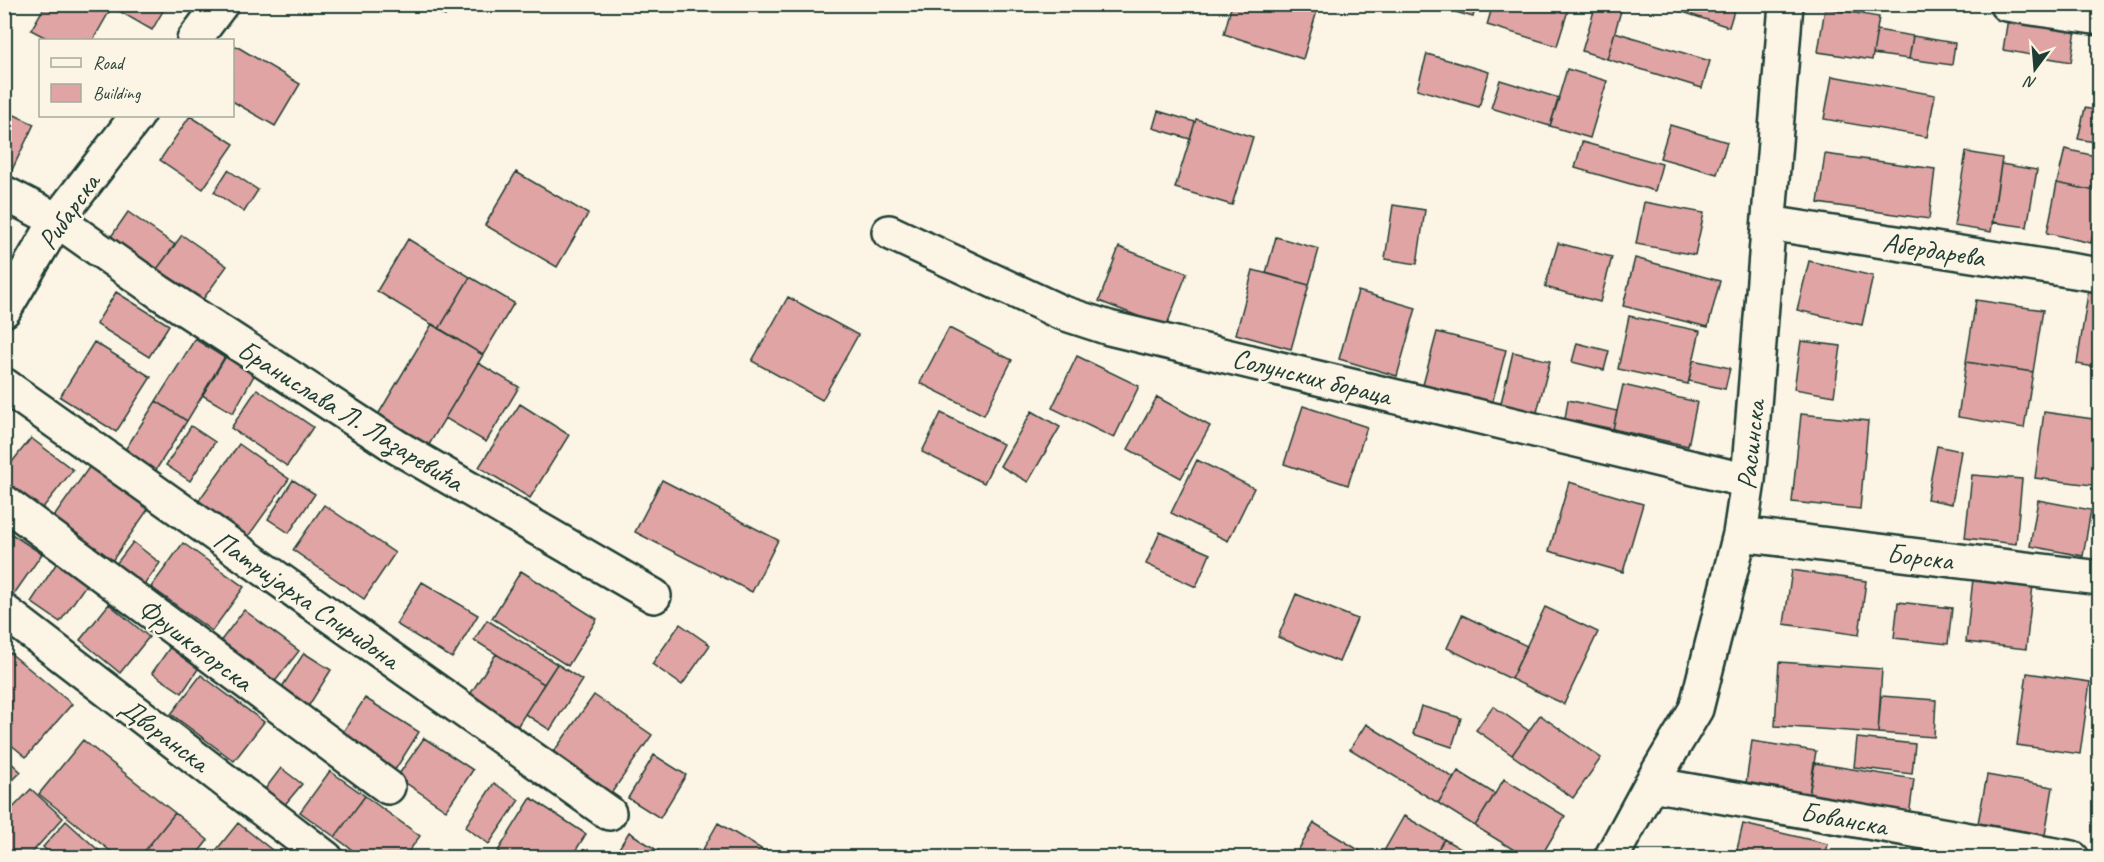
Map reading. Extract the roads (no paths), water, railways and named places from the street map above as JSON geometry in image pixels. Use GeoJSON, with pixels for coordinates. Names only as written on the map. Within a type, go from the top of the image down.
{"type":"FeatureCollection","features":[{"type":"Feature","properties":{"kind":"street"},"geometry":{"type":"LineString","coordinates":[[195,39],[221,4]]}},
{"type":"Feature","properties":{"kind":"street","name":"Расинска"},"geometry":{"type":"LineString","coordinates":[[1611,858],[1651,784],[1696,709],[1740,534],[1748,481],[1786,4]]}},
{"type":"Feature","properties":{"kind":"street"},"geometry":{"type":"LineString","coordinates":[[2006,4],[2100,18]]}},
{"type":"Feature","properties":{"kind":"street","name":"Рибарска"},"geometry":{"type":"LineString","coordinates":[[4,310],[57,220],[136,117]]}},
{"type":"Feature","properties":{"kind":"street","name":"Бранислава Л. Лазаревића"},"geometry":{"type":"LineString","coordinates":[[4,193],[57,220],[159,292],[397,447],[654,596]]}},
{"type":"Feature","properties":{"kind":"street","name":"Абердарева"},"geometry":{"type":"LineString","coordinates":[[1769,223],[2100,275]]}},
{"type":"Feature","properties":{"kind":"street","name":"Солунских бораца"},"geometry":{"type":"LineString","coordinates":[[889,232],[1060,312],[1109,328],[1748,481]]}},
{"type":"Feature","properties":{"kind":"street","name":"Патријарха Спиридона"},"geometry":{"type":"LineString","coordinates":[[4,385],[609,813]]}},
{"type":"Feature","properties":{"kind":"street","name":"Фрушкогорска"},"geometry":{"type":"LineString","coordinates":[[4,502],[388,787]]}},
{"type":"Feature","properties":{"kind":"street","name":"Борска"},"geometry":{"type":"LineString","coordinates":[[1740,534],[2100,578]]}},
{"type":"Feature","properties":{"kind":"street","name":"Дворанска"},"geometry":{"type":"LineString","coordinates":[[4,611],[326,858]]}},
{"type":"Feature","properties":{"kind":"street","name":"Бованска"},"geometry":{"type":"LineString","coordinates":[[1651,784],[2072,858]]}}]}
